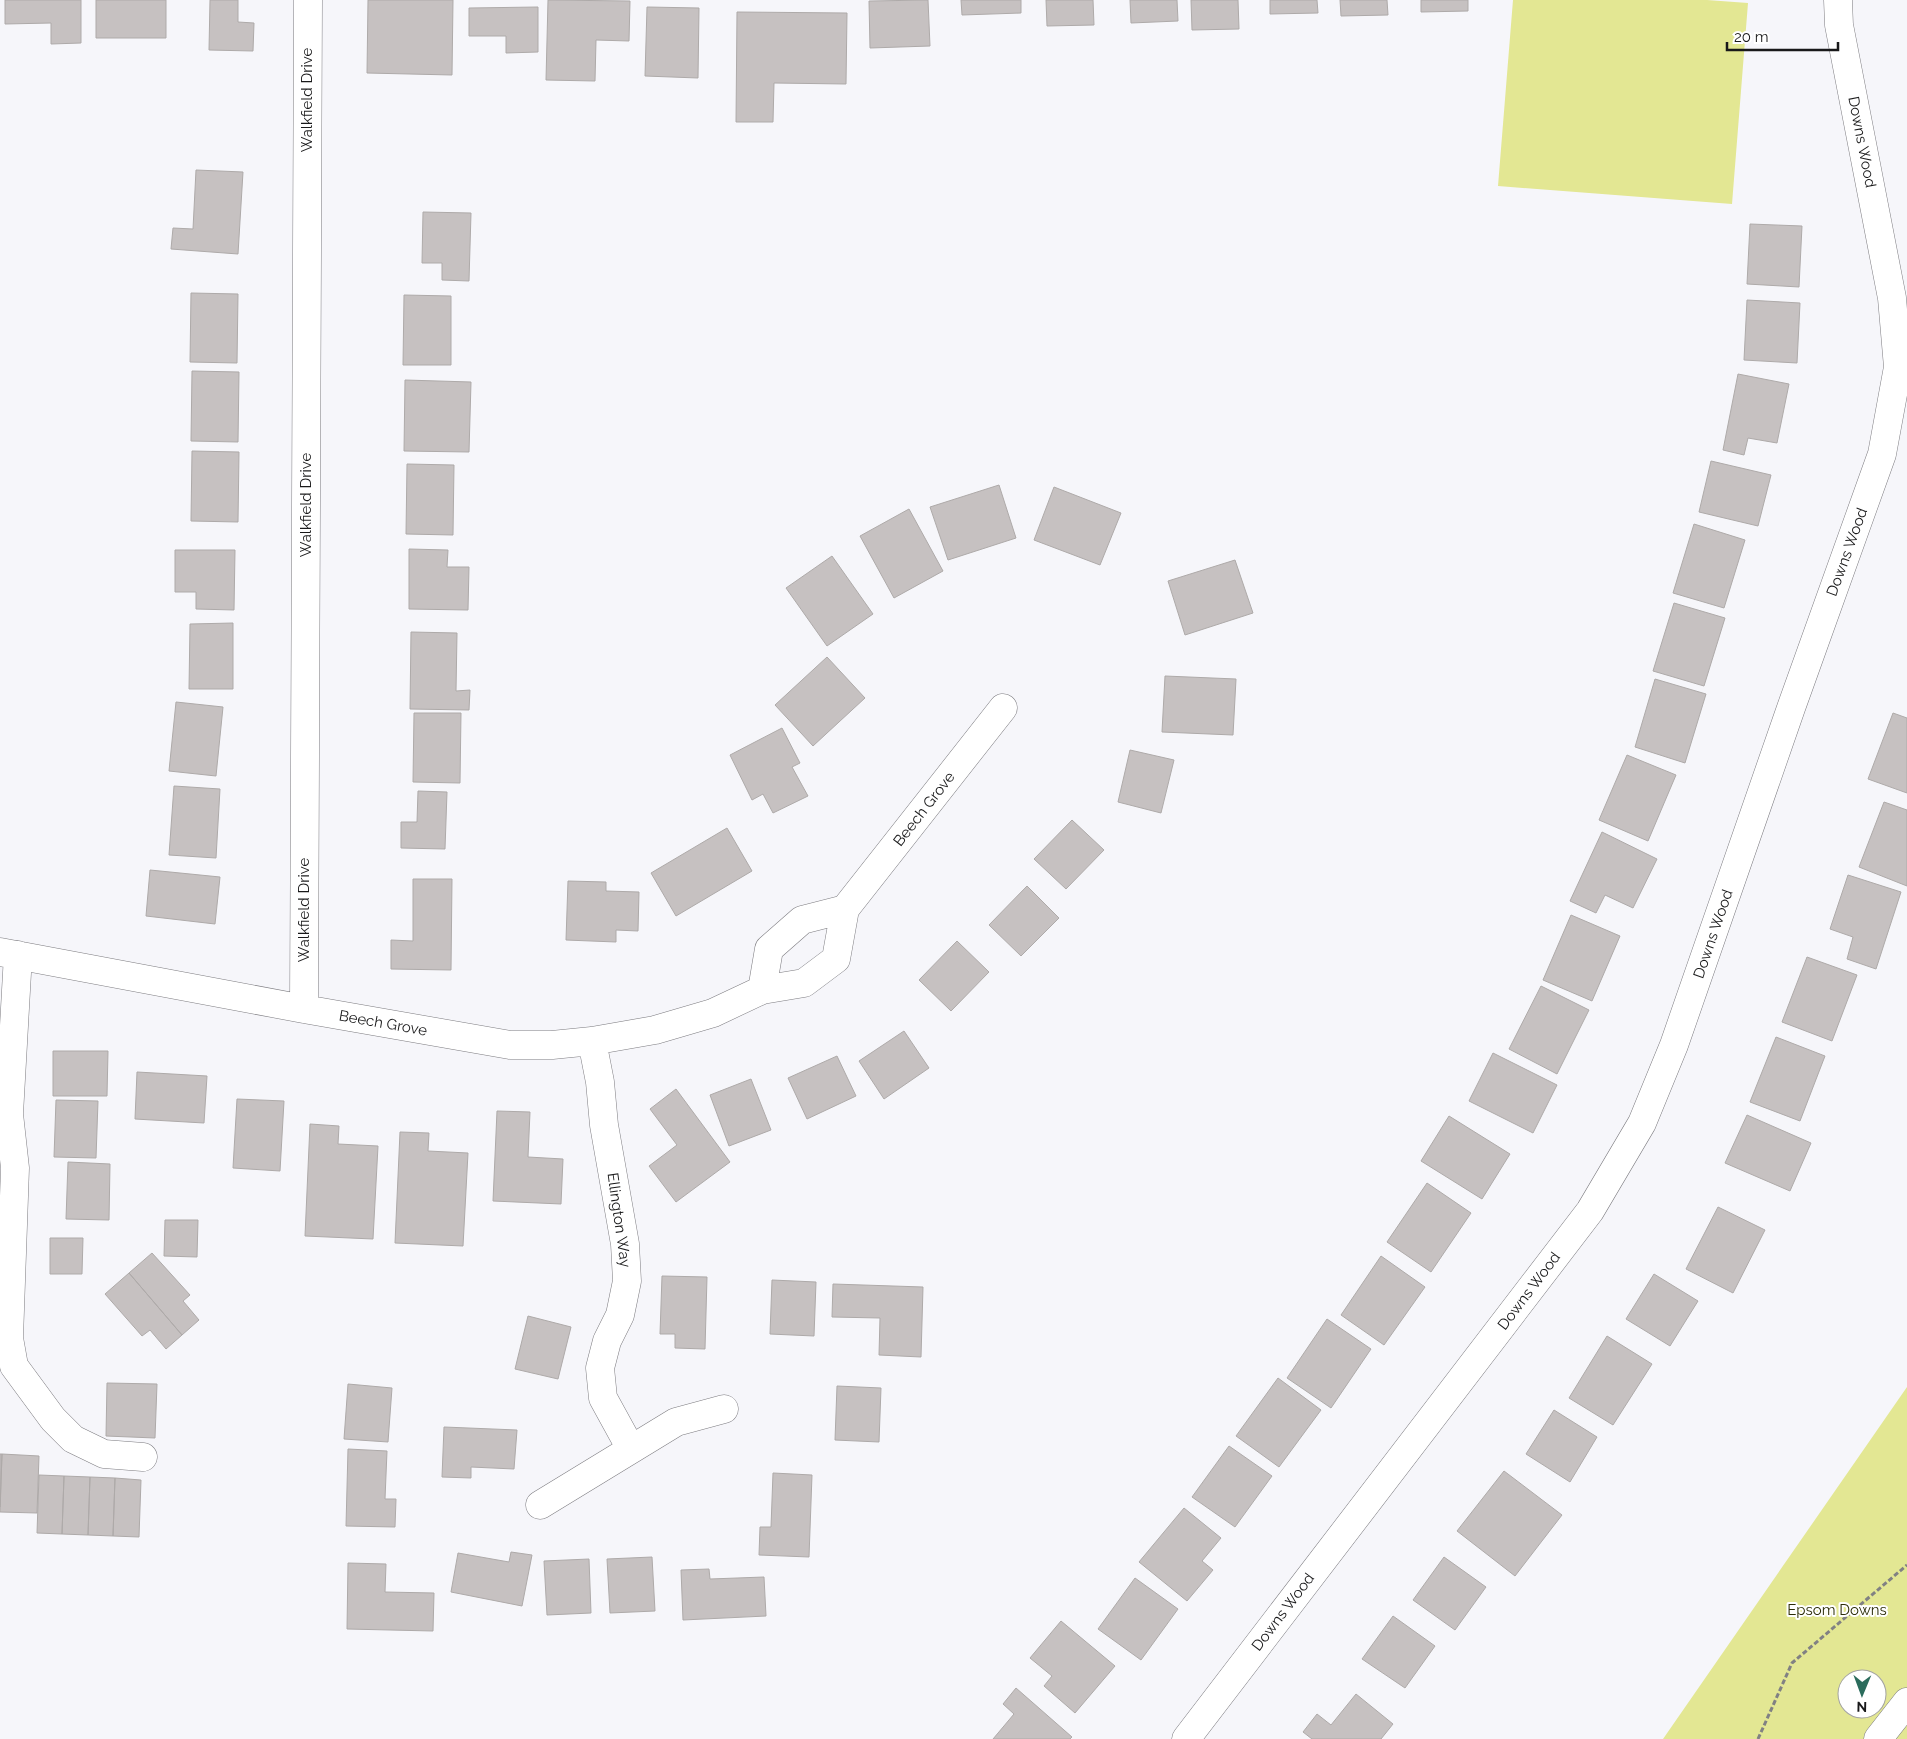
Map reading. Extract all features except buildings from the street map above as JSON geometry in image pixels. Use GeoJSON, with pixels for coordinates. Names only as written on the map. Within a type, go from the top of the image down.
{"type":"FeatureCollection","features":[{"type":"Feature","properties":{"kind":"street","name":"Walkfield Drive"},"geometry":{"type":"LineString","coordinates":[[304,1009],[308,0]]}},
{"type":"Feature","properties":{"kind":"street","name":"Downs Wood"},"geometry":{"type":"LineString","coordinates":[[1186,1739],[1590,1211],[1642,1123],[1674,1046],[1791,708],[1882,454],[1898,367],[1892,298],[1839,25],[1838,0]]}},
{"type":"Feature","properties":{"kind":"street","name":"Beech Grove"},"geometry":{"type":"LineString","coordinates":[[9,954],[510,1045],[552,1045],[592,1041],[655,1030],[705,1015],[762,990],[804,983],[836,959],[845,910],[1003,708]]}},
{"type":"Feature","properties":{"kind":"street"},"geometry":{"type":"LineString","coordinates":[[762,990],[769,950],[802,920],[845,910]]}},
{"type":"Feature","properties":{"kind":"street"},"geometry":{"type":"LineString","coordinates":[[9,954],[9,1114],[15,1168],[9,1338],[14,1366],[53,1419],[73,1439],[104,1454],[143,1457]]}},
{"type":"Feature","properties":{"kind":"street","name":"Ellington Way"},"geometry":{"type":"LineString","coordinates":[[592,1041],[600,1082],[604,1125],[625,1244],[627,1281],[620,1314],[607,1342],[600,1368],[603,1398],[631,1449]]}},
{"type":"Feature","properties":{"kind":"street"},"geometry":{"type":"LineString","coordinates":[[540,1505],[676,1422],[724,1409]]}},
{"type":"Feature","properties":{"kind":"street"},"geometry":{"type":"LineString","coordinates":[[1878,1739],[1907,1702]]}},
{"type":"Feature","properties":{"kind":"path"},"geometry":{"type":"LineString","coordinates":[[1758,1739],[1792,1662],[1907,1565]]}},
{"type":"Feature","properties":{"kind":"green space"},"geometry":{"type":"Polygon","coordinates":[[[1513,0],[1707,0],[1748,3],[1732,204],[1498,186],[1513,0]]]}},
{"type":"Feature","properties":{"kind":"green space","name":"Epsom Downs"},"geometry":{"type":"Polygon","coordinates":[[[1907,1387],[1907,1739],[1663,1739],[1907,1387]]]}}]}
